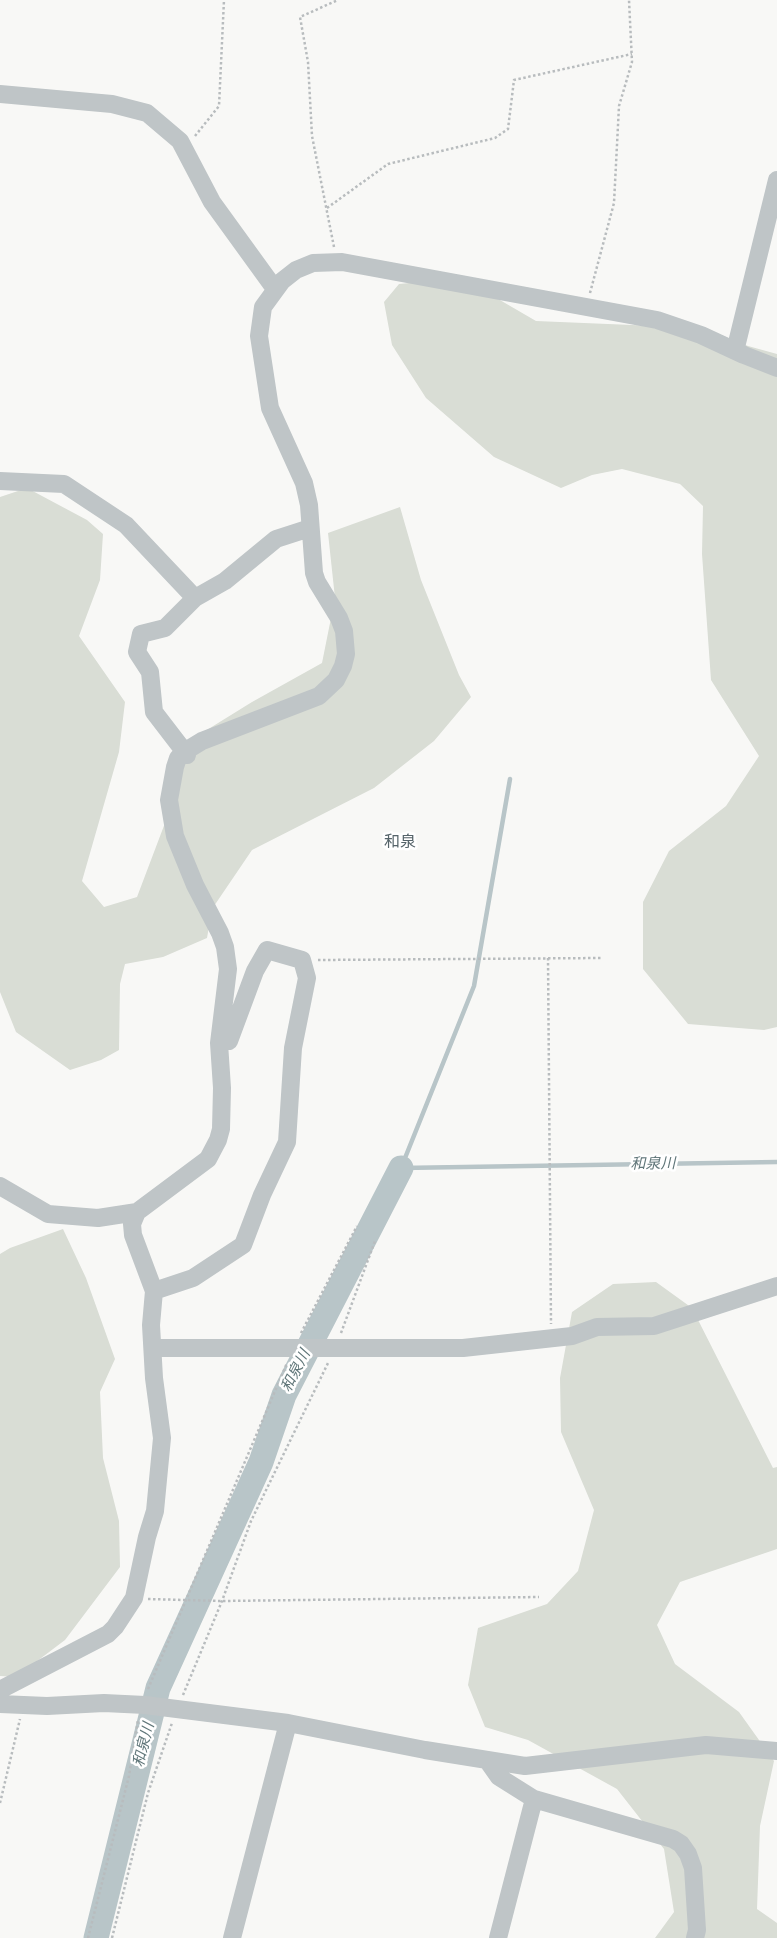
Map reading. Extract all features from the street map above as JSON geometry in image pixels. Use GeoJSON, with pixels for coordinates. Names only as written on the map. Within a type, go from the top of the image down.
{"type":"FeatureCollection","features":[{"type":"Feature","properties":{"kind":"street"},"geometry":{"type":"LineString","coordinates":[[0,94],[112,104],[147,113],[180,141],[212,202],[275,289]]}},
{"type":"Feature","properties":{"kind":"street"},"geometry":{"type":"LineString","coordinates":[[735,351],[777,180]]}},
{"type":"Feature","properties":{"kind":"street"},"geometry":{"type":"LineString","coordinates":[[0,1186],[48,1214],[98,1218],[137,1212],[208,1158],[218,1140],[221,1129],[219,1043],[228,969],[226,947],[195,885],[173,828],[169,800],[170,786],[178,758],[202,741],[319,696],[336,680],[343,666],[346,654],[344,631],[314,573],[309,505],[304,483],[270,408],[259,336],[263,307],[275,289],[296,270],[313,263],[338,263],[657,320],[701,335],[777,368]]}},
{"type":"Feature","properties":{"kind":"street"},"geometry":{"type":"LineString","coordinates":[[0,481],[64,484],[126,525],[195,598]]}},
{"type":"Feature","properties":{"kind":"street"},"geometry":{"type":"LineString","coordinates":[[186,753],[154,712],[150,672],[137,652],[141,634],[165,628],[195,598],[225,581],[276,538],[310,528]]}},
{"type":"Feature","properties":{"kind":"street"},"geometry":{"type":"LineString","coordinates":[[154,1292],[193,1278],[243,1245],[262,1195],[287,1142],[293,1048],[307,978],[302,960],[267,950],[256,971],[229,1041]]}},
{"type":"Feature","properties":{"kind":"street"},"geometry":{"type":"LineString","coordinates":[[0,1690],[108,1634],[125,1616],[134,1598],[147,1537],[155,1511],[162,1438],[151,1325],[154,1292],[133,1235],[132,1224],[137,1212]]}},
{"type":"Feature","properties":{"kind":"street"},"geometry":{"type":"LineString","coordinates":[[153,1348],[464,1348],[572,1336],[597,1327],[654,1326],[777,1286]]}},
{"type":"Feature","properties":{"kind":"street"},"geometry":{"type":"LineString","coordinates":[[0,1704],[24,1706],[104,1703],[143,1705],[288,1723],[525,1766],[706,1744],[777,1751]]}},
{"type":"Feature","properties":{"kind":"street"},"geometry":{"type":"LineString","coordinates":[[232,1938],[288,1723]]}},
{"type":"Feature","properties":{"kind":"street"},"geometry":{"type":"LineString","coordinates":[[487,1760],[500,1777],[534,1799],[674,1839],[681,1844],[688,1854],[693,1868],[697,1930],[695,1938]]}},
{"type":"Feature","properties":{"kind":"street"},"geometry":{"type":"LineString","coordinates":[[498,1938],[534,1799]]}},
{"type":"Feature","properties":{"kind":"path"},"geometry":{"type":"LineString","coordinates":[[184,148],[219,106],[224,0]]}},
{"type":"Feature","properties":{"kind":"path"},"geometry":{"type":"LineString","coordinates":[[338,0],[300,17],[308,62],[312,136],[338,263]]}},
{"type":"Feature","properties":{"kind":"path"},"geometry":{"type":"LineString","coordinates":[[586,307],[614,202],[619,106],[632,62],[629,0]]}},
{"type":"Feature","properties":{"kind":"path"},"geometry":{"type":"LineString","coordinates":[[326,208],[388,164],[495,138],[508,129],[514,80],[632,54]]}},
{"type":"Feature","properties":{"kind":"path"},"geometry":{"type":"LineString","coordinates":[[548,958],[551,1338]]}},
{"type":"Feature","properties":{"kind":"path"},"geometry":{"type":"LineString","coordinates":[[302,960],[601,958]]}},
{"type":"Feature","properties":{"kind":"path"},"geometry":{"type":"LineString","coordinates":[[88,1938],[129,1776],[143,1705],[185,1600],[294,1349],[357,1226]]}},
{"type":"Feature","properties":{"kind":"path"},"geometry":{"type":"LineString","coordinates":[[112,1938],[148,1793],[173,1709],[222,1601],[251,1521],[334,1349],[375,1241]]}},
{"type":"Feature","properties":{"kind":"path"},"geometry":{"type":"LineString","coordinates":[[134,1598],[222,1601],[539,1597]]}},
{"type":"Feature","properties":{"kind":"path"},"geometry":{"type":"LineString","coordinates":[[0,1803],[24,1706]]}},
{"type":"Feature","properties":{"kind":"shaded area"},"geometry":{"type":"Polygon","coordinates":[[[462,278],[536,321],[704,328],[748,346],[777,354],[777,1027],[764,1030],[688,1024],[643,969],[643,902],[669,851],[726,806],[759,756],[711,680],[702,554],[703,506],[680,484],[622,469],[592,475],[561,488],[494,457],[426,398],[392,345],[384,302],[399,284],[462,278]]]}},
{"type":"Feature","properties":{"kind":"shaded area"},"geometry":{"type":"Polygon","coordinates":[[[27,488],[87,520],[103,534],[100,580],[79,636],[125,702],[119,752],[82,881],[104,907],[137,897],[179,786],[189,741],[252,702],[322,663],[335,598],[328,533],[400,507],[421,580],[459,675],[471,697],[434,741],[374,788],[252,850],[212,909],[207,938],[163,957],[125,964],[120,984],[119,1050],[101,1060],[70,1070],[16,1032],[0,992],[0,497],[27,488]]]}},
{"type":"Feature","properties":{"kind":"shaded area"},"geometry":{"type":"Polygon","coordinates":[[[63,1229],[86,1278],[115,1359],[100,1392],[103,1458],[119,1521],[120,1567],[65,1640],[16,1677],[0,1676],[0,1254],[10,1248],[63,1229]]]}},
{"type":"Feature","properties":{"kind":"shaded area"},"geometry":{"type":"Polygon","coordinates":[[[656,1282],[692,1308],[773,1468],[777,1467],[777,1549],[680,1582],[657,1625],[675,1664],[739,1712],[774,1761],[760,1826],[757,1909],[777,1923],[777,1938],[655,1938],[674,1912],[664,1849],[617,1789],[528,1740],[485,1727],[468,1685],[478,1628],[547,1604],[578,1571],[594,1510],[561,1432],[560,1378],[572,1312],[613,1284],[656,1282]]]}},
{"type":"Feature","properties":{"kind":"waterway"},"geometry":{"type":"LineString","coordinates":[[510,779],[474,986],[401,1168],[777,1162]]}},
{"type":"Feature","properties":{"kind":"waterway","name":"和泉川"},"geometry":{"type":"LineString","coordinates":[[96,1938],[158,1688],[261,1462],[284,1395],[401,1168]]}},
{"type":"Feature","properties":{"kind":"district","name":"和泉"},"geometry":{"type":"Point","coordinates":[400,842]}}]}
